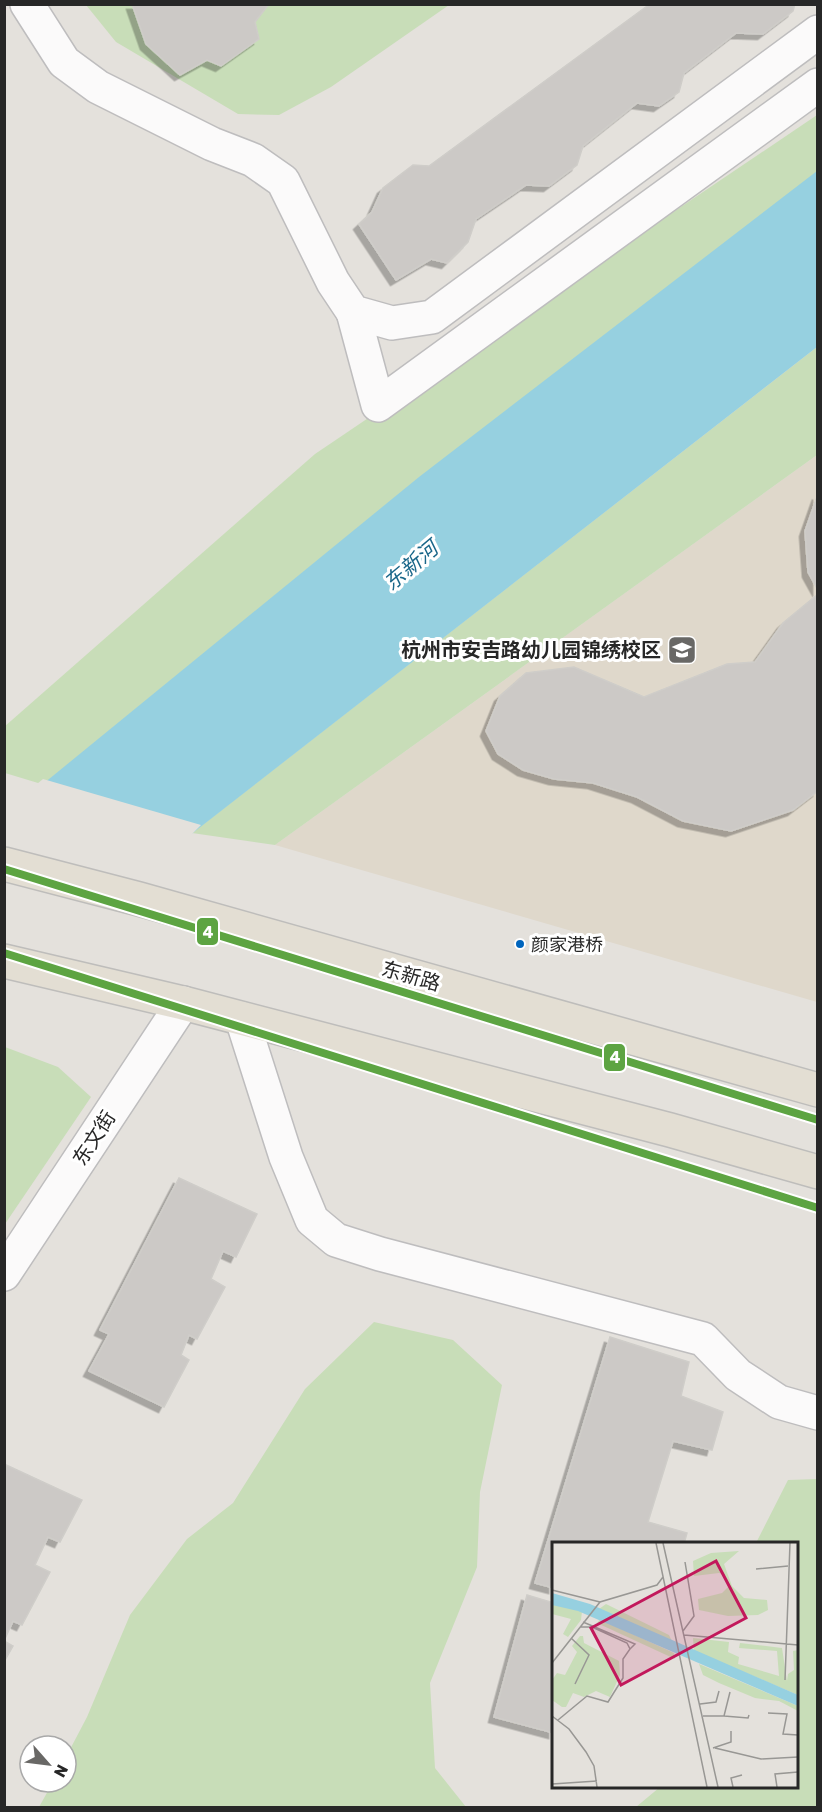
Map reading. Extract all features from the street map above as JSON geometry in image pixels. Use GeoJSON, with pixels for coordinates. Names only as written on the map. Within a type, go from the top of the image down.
{"type":"FeatureCollection","features":[{"type":"Feature","properties":{"kind":"main road","name":"东新路"},"geometry":{"type":"LineString","coordinates":[[4,864],[810,1081]]}},
{"type":"Feature","properties":{"kind":"main road"},"geometry":{"type":"LineString","coordinates":[[4,961],[183,1003],[670,1130],[818,1172]]}},
{"type":"Feature","properties":{"kind":"street"},"geometry":{"type":"LineString","coordinates":[[27,4],[64,62],[98,87],[212,144],[253,160],[283,181],[333,282],[353,312],[378,405],[818,85]]}},
{"type":"Feature","properties":{"kind":"street"},"geometry":{"type":"LineString","coordinates":[[353,312],[392,323],[432,317],[818,32]]}},
{"type":"Feature","properties":{"kind":"street","name":"东文街"},"geometry":{"type":"LineString","coordinates":[[4,1274],[183,1003]]}},
{"type":"Feature","properties":{"kind":"street"},"geometry":{"type":"LineString","coordinates":[[242,1019],[286,1157],[312,1220],[336,1240],[703,1339],[738,1375],[779,1402],[818,1413]]}},
{"type":"Feature","properties":{"kind":"shaded area","name":"杭州市安吉路幼儿园锦绣校区"},"geometry":{"type":"Polygon","coordinates":[[[817,455],[817,1002],[275,845],[817,455]]]}},
{"type":"Feature","properties":{"kind":"green space"},"geometry":{"type":"Polygon","coordinates":[[[86,5],[449,5],[331,87],[279,115],[238,114],[116,42],[86,5]]]}},
{"type":"Feature","properties":{"kind":"green space"},"geometry":{"type":"Polygon","coordinates":[[[817,115],[817,191],[48,786],[5,773],[4,727],[315,454],[817,115]]]}},
{"type":"Feature","properties":{"kind":"green space"},"geometry":{"type":"Polygon","coordinates":[[[817,347],[817,455],[275,845],[192,833],[817,347]]]}},
{"type":"Feature","properties":{"kind":"green space"},"geometry":{"type":"Polygon","coordinates":[[[5,1047],[58,1067],[91,1097],[5,1224],[5,1047]]]}},
{"type":"Feature","properties":{"kind":"green space"},"geometry":{"type":"Polygon","coordinates":[[[374,1322],[453,1340],[502,1385],[480,1492],[477,1567],[430,1683],[435,1768],[466,1807],[39,1807],[46,1794],[78,1794],[78,1734],[130,1615],[187,1539],[233,1503],[305,1389],[374,1322]]]}},
{"type":"Feature","properties":{"kind":"green space"},"geometry":{"type":"Polygon","coordinates":[[[817,1479],[817,1807],[636,1807],[659,1788],[798,1788],[798,1542],[757,1542],[788,1480],[817,1479]]]}},
{"type":"Feature","properties":{"kind":"water","name":"东新河"},"geometry":{"type":"Polygon","coordinates":[[[817,171],[817,347],[5,979],[5,815],[419,477],[817,171]]]}},
{"type":"Feature","properties":{"kind":"pier"},"geometry":{"type":"Polygon","coordinates":[[[43,779],[201,825],[180,846],[4,982],[4,811],[43,779]]]}},
{"type":"Feature","properties":{"kind":"building"},"geometry":{"type":"Polygon","coordinates":[[[132,4],[269,4],[255,22],[259,39],[221,66],[207,60],[180,75],[146,44],[132,4]]]}},
{"type":"Feature","properties":{"kind":"building"},"geometry":{"type":"Polygon","coordinates":[[[650,4],[795,4],[793,11],[763,34],[736,33],[684,73],[679,92],[659,106],[637,103],[583,146],[577,165],[549,186],[526,185],[476,219],[468,242],[447,263],[431,259],[396,280],[359,224],[372,212],[383,188],[413,165],[429,166],[650,4]]]}},
{"type":"Feature","properties":{"kind":"building"},"geometry":{"type":"Polygon","coordinates":[[[818,494],[818,590],[808,572],[805,531],[818,494]]]}},
{"type":"Feature","properties":{"kind":"building"},"geometry":{"type":"Polygon","coordinates":[[[818,594],[818,791],[793,810],[731,831],[683,821],[637,797],[593,783],[554,779],[523,770],[498,754],[486,731],[500,696],[526,673],[574,667],[644,697],[727,664],[755,662],[783,623],[818,594]]]}},
{"type":"Feature","properties":{"kind":"building"},"geometry":{"type":"Polygon","coordinates":[[[179,1178],[257,1214],[236,1257],[223,1251],[211,1279],[225,1287],[197,1339],[189,1335],[181,1355],[189,1360],[164,1407],[89,1371],[109,1334],[100,1330],[179,1178]]]}},
{"type":"Feature","properties":{"kind":"building"},"geometry":{"type":"Polygon","coordinates":[[[610,1337],[689,1362],[681,1396],[723,1412],[712,1450],[673,1441],[648,1522],[687,1533],[685,1542],[552,1542],[552,1587],[535,1583],[610,1337]]]}},
{"type":"Feature","properties":{"kind":"building"},"geometry":{"type":"Polygon","coordinates":[[[4,1464],[82,1500],[60,1542],[48,1537],[35,1565],[50,1572],[22,1625],[13,1621],[4,1641],[4,1464]]]}},
{"type":"Feature","properties":{"kind":"building"},"geometry":{"type":"Polygon","coordinates":[[[527,1595],[552,1602],[552,1732],[494,1717],[527,1595]]]}},
{"type":"Feature","properties":{"kind":"building"},"geometry":{"type":"Polygon","coordinates":[[[4,1641],[13,1646],[4,1662],[4,1641]]]}},
{"type":"Feature","properties":{"kind":"transit line","name":"4"},"geometry":{"type":"LineString","coordinates":[[4,869],[818,1120]]}},
{"type":"Feature","properties":{"kind":"transit line","name":"4"},"geometry":{"type":"LineString","coordinates":[[4,953],[818,1208]]}},
{"type":"Feature","properties":{"kind":"place","name":"杭州市安吉路幼儿园锦绣校区"},"geometry":{"type":"Point","coordinates":[682,650]}},
{"type":"Feature","properties":{"kind":"place","name":"颜家港桥"},"geometry":{"type":"Point","coordinates":[520,944]}}]}
